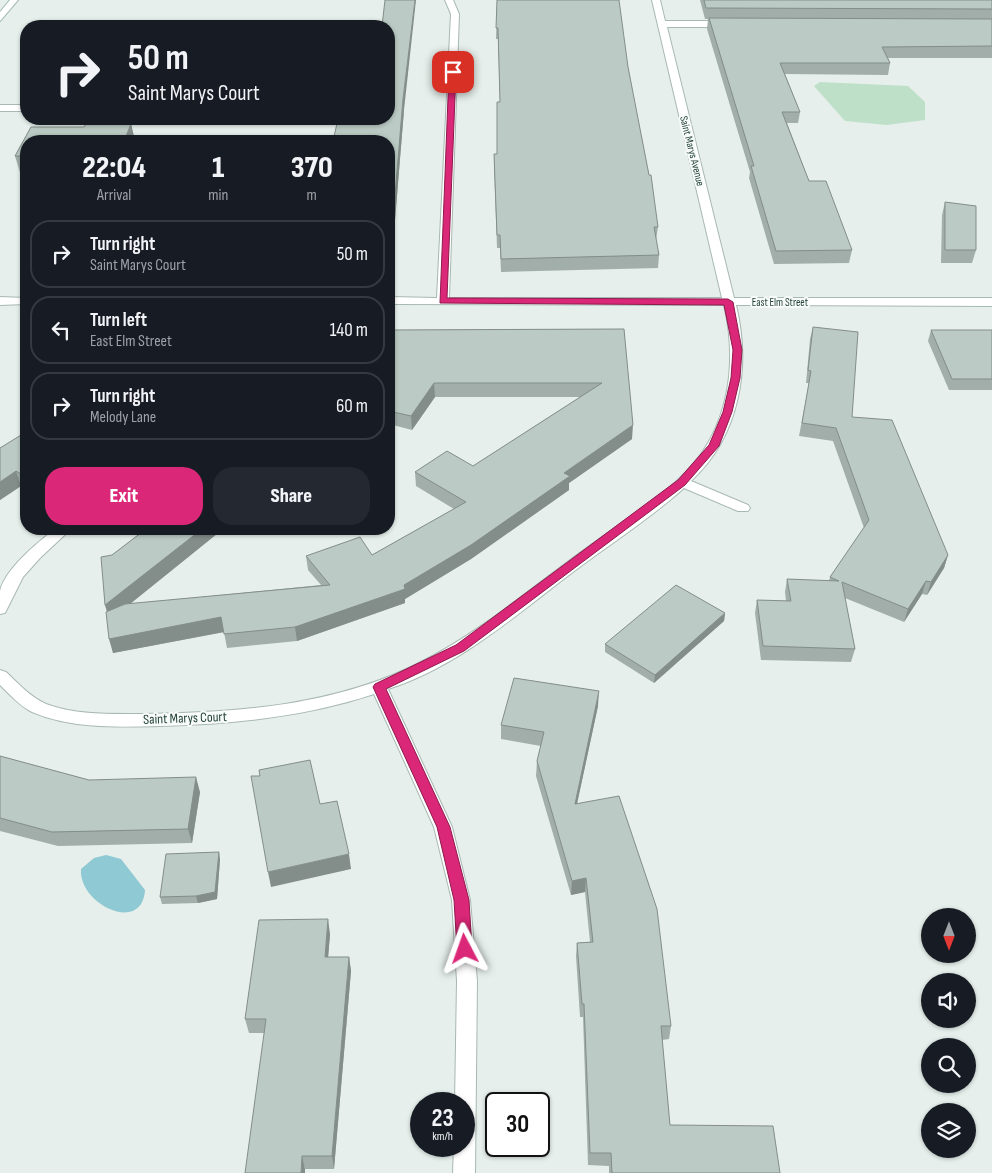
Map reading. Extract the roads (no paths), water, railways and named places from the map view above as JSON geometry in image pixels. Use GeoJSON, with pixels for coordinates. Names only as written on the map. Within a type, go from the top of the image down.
{"type":"FeatureCollection","features":[{"type":"Feature","properties":{"kind":"street"},"geometry":{"type":"LineString","coordinates":[[0,18],[14,0]]}},
{"type":"Feature","properties":{"kind":"street"},"geometry":{"type":"LineString","coordinates":[[443,301],[455,14],[449,0]]}},
{"type":"Feature","properties":{"kind":"street","name":"Saint Marys Avenue"},"geometry":{"type":"LineString","coordinates":[[656,0],[728,302]]}},
{"type":"Feature","properties":{"kind":"street"},"geometry":{"type":"LineString","coordinates":[[662,24],[736,24]]}},
{"type":"Feature","properties":{"kind":"street"},"geometry":{"type":"LineString","coordinates":[[0,108],[20,108]]}},
{"type":"Feature","properties":{"kind":"street"},"geometry":{"type":"LineString","coordinates":[[0,301],[20,301]]}},
{"type":"Feature","properties":{"kind":"street","name":"East Elm Street"},"geometry":{"type":"LineString","coordinates":[[395,301],[992,302]]}},
{"type":"Feature","properties":{"kind":"street","name":"Saint Marys Court"},"geometry":{"type":"LineString","coordinates":[[0,676],[39,708],[74,716],[122,720],[207,719],[274,712],[341,698],[379,687],[460,648],[682,482],[714,446],[728,412],[736,378],[738,350],[728,302]]}},
{"type":"Feature","properties":{"kind":"street"},"geometry":{"type":"LineString","coordinates":[[682,482],[743,508]]}},
{"type":"Feature","properties":{"kind":"street"},"geometry":{"type":"LineString","coordinates":[[0,609],[14,578],[37,550],[56,535]]}},
{"type":"Feature","properties":{"kind":"street"},"geometry":{"type":"LineString","coordinates":[[379,687],[443,827],[462,900],[467,981],[464,1173]]}},
{"type":"Feature","properties":{"kind":"water"},"geometry":{"type":"Polygon","coordinates":[[[106,855],[121,859],[145,890],[141,903],[133,911],[111,910],[99,903],[89,893],[83,882],[81,869],[94,858],[106,855]]]}}]}
